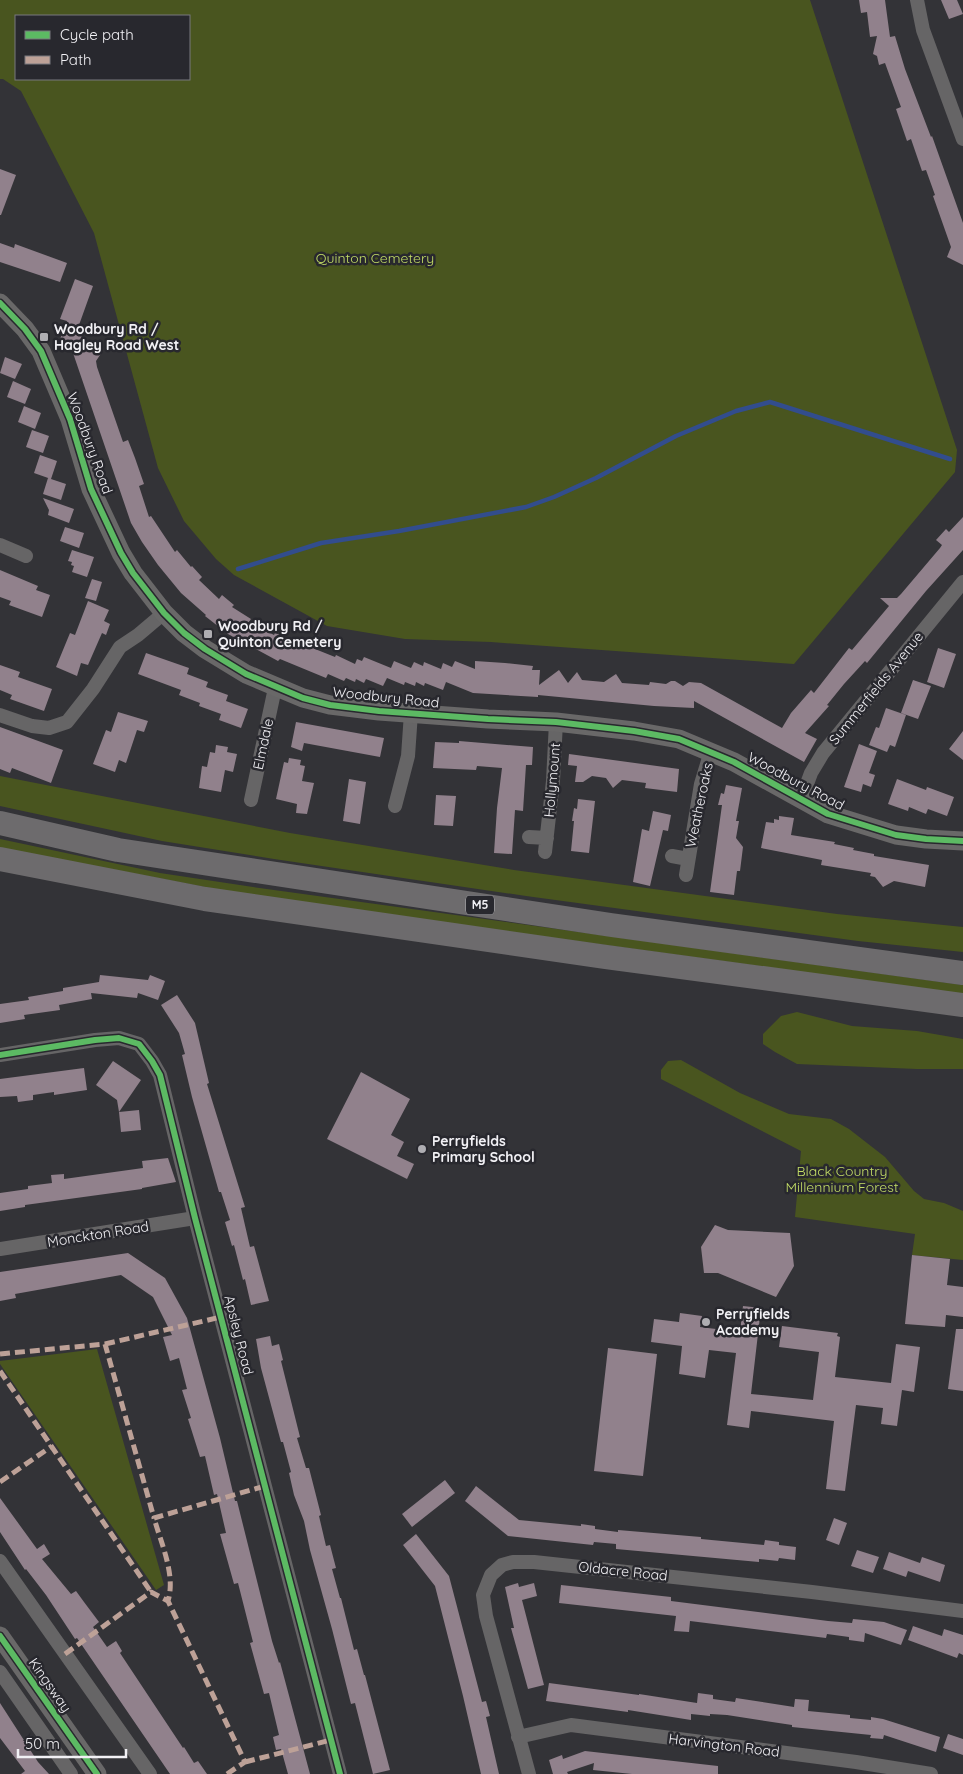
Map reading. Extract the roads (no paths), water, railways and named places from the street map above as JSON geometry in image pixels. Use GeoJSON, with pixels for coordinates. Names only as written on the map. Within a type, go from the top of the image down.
{"type":"FeatureCollection","features":[{"type":"Feature","properties":{"kind":"highway","name":"M5"},"geometry":{"type":"LineString","coordinates":[[0,823],[118,850],[612,925],[963,973]]}},
{"type":"Feature","properties":{"kind":"highway"},"geometry":{"type":"LineString","coordinates":[[0,858],[107,881],[215,901],[606,957],[963,1005]]}},
{"type":"Feature","properties":{"kind":"street"},"geometry":{"type":"LineString","coordinates":[[917,0],[923,30],[963,139]]}},
{"type":"Feature","properties":{"kind":"street","name":"Woodbury Road"},"geometry":{"type":"LineString","coordinates":[[0,303],[25,329],[41,351],[70,419],[91,489],[121,553],[145,590],[184,633],[205,649],[246,674],[275,688],[330,705],[411,713],[556,722],[634,731],[679,740],[734,762],[828,814],[877,831],[926,839],[963,841]]}},
{"type":"Feature","properties":{"kind":"street"},"geometry":{"type":"LineString","coordinates":[[0,545],[26,556]]}},
{"type":"Feature","properties":{"kind":"street","name":"Summerfields Avenue"},"geometry":{"type":"LineString","coordinates":[[801,800],[811,773],[823,753],[963,582]]}},
{"type":"Feature","properties":{"kind":"street"},"geometry":{"type":"LineString","coordinates":[[0,715],[32,726],[49,728],[67,722],[94,689],[120,647],[138,635],[164,613]]}},
{"type":"Feature","properties":{"kind":"street","name":"Elmdale"},"geometry":{"type":"LineString","coordinates":[[251,800],[275,688]]}},
{"type":"Feature","properties":{"kind":"street"},"geometry":{"type":"LineString","coordinates":[[395,806],[408,756],[411,713]]}},
{"type":"Feature","properties":{"kind":"street","name":"Hollymount"},"geometry":{"type":"LineString","coordinates":[[529,836],[546,845],[553,781],[556,722]]}},
{"type":"Feature","properties":{"kind":"street","name":"Weatheroaks"},"geometry":{"type":"LineString","coordinates":[[686,876],[701,784],[710,751]]}},
{"type":"Feature","properties":{"kind":"street","name":"Weatheroaks"},"geometry":{"type":"LineString","coordinates":[[672,856],[688,859]]}},
{"type":"Feature","properties":{"kind":"street","name":"Apsley Road"},"geometry":{"type":"LineString","coordinates":[[0,1055],[119,1038],[139,1044],[160,1075],[195,1218],[340,1774]]}},
{"type":"Feature","properties":{"kind":"street","name":"Monckton Road"},"geometry":{"type":"LineString","coordinates":[[0,1249],[195,1218]]}},
{"type":"Feature","properties":{"kind":"street"},"geometry":{"type":"LineString","coordinates":[[0,1560],[150,1774]]}},
{"type":"Feature","properties":{"kind":"street","name":"Oldacre Road"},"geometry":{"type":"LineString","coordinates":[[529,1774],[486,1616],[483,1595],[491,1575],[502,1565],[512,1562],[534,1562],[812,1592],[963,1611]]}},
{"type":"Feature","properties":{"kind":"street","name":"Kingsway"},"geometry":{"type":"LineString","coordinates":[[0,1636],[96,1774]]}},
{"type":"Feature","properties":{"kind":"street"},"geometry":{"type":"LineString","coordinates":[[0,1672],[72,1774]]}},
{"type":"Feature","properties":{"kind":"street","name":"Harvington Road"},"geometry":{"type":"LineString","coordinates":[[518,1737],[570,1726],[856,1762],[931,1774]]}},
{"type":"Feature","properties":{"kind":"waterway"},"geometry":{"type":"LineString","coordinates":[[238,569],[321,543],[399,531],[526,507],[596,478],[676,436],[736,411],[770,402],[950,459]]}},
{"type":"Feature","properties":{"kind":"place","name":"Woodbury Rd / Hagley Road West"},"geometry":{"type":"Point","coordinates":[44,337]}},
{"type":"Feature","properties":{"kind":"place","name":"Woodbury Rd / Quinton Cemetery"},"geometry":{"type":"Point","coordinates":[208,634]}},
{"type":"Feature","properties":{"kind":"place","name":"Perryfields Primary School"},"geometry":{"type":"Point","coordinates":[422,1149]}},
{"type":"Feature","properties":{"kind":"place","name":"Perryfields Academy"},"geometry":{"type":"Point","coordinates":[706,1322]}},
{"type":"Feature","properties":{"kind":"park label","name":"Quinton Cemetery"},"geometry":{"type":"Point","coordinates":[375,258]}},
{"type":"Feature","properties":{"kind":"park label","name":"Black Country Millennium Forest"},"geometry":{"type":"Point","coordinates":[842,1180]}}]}
